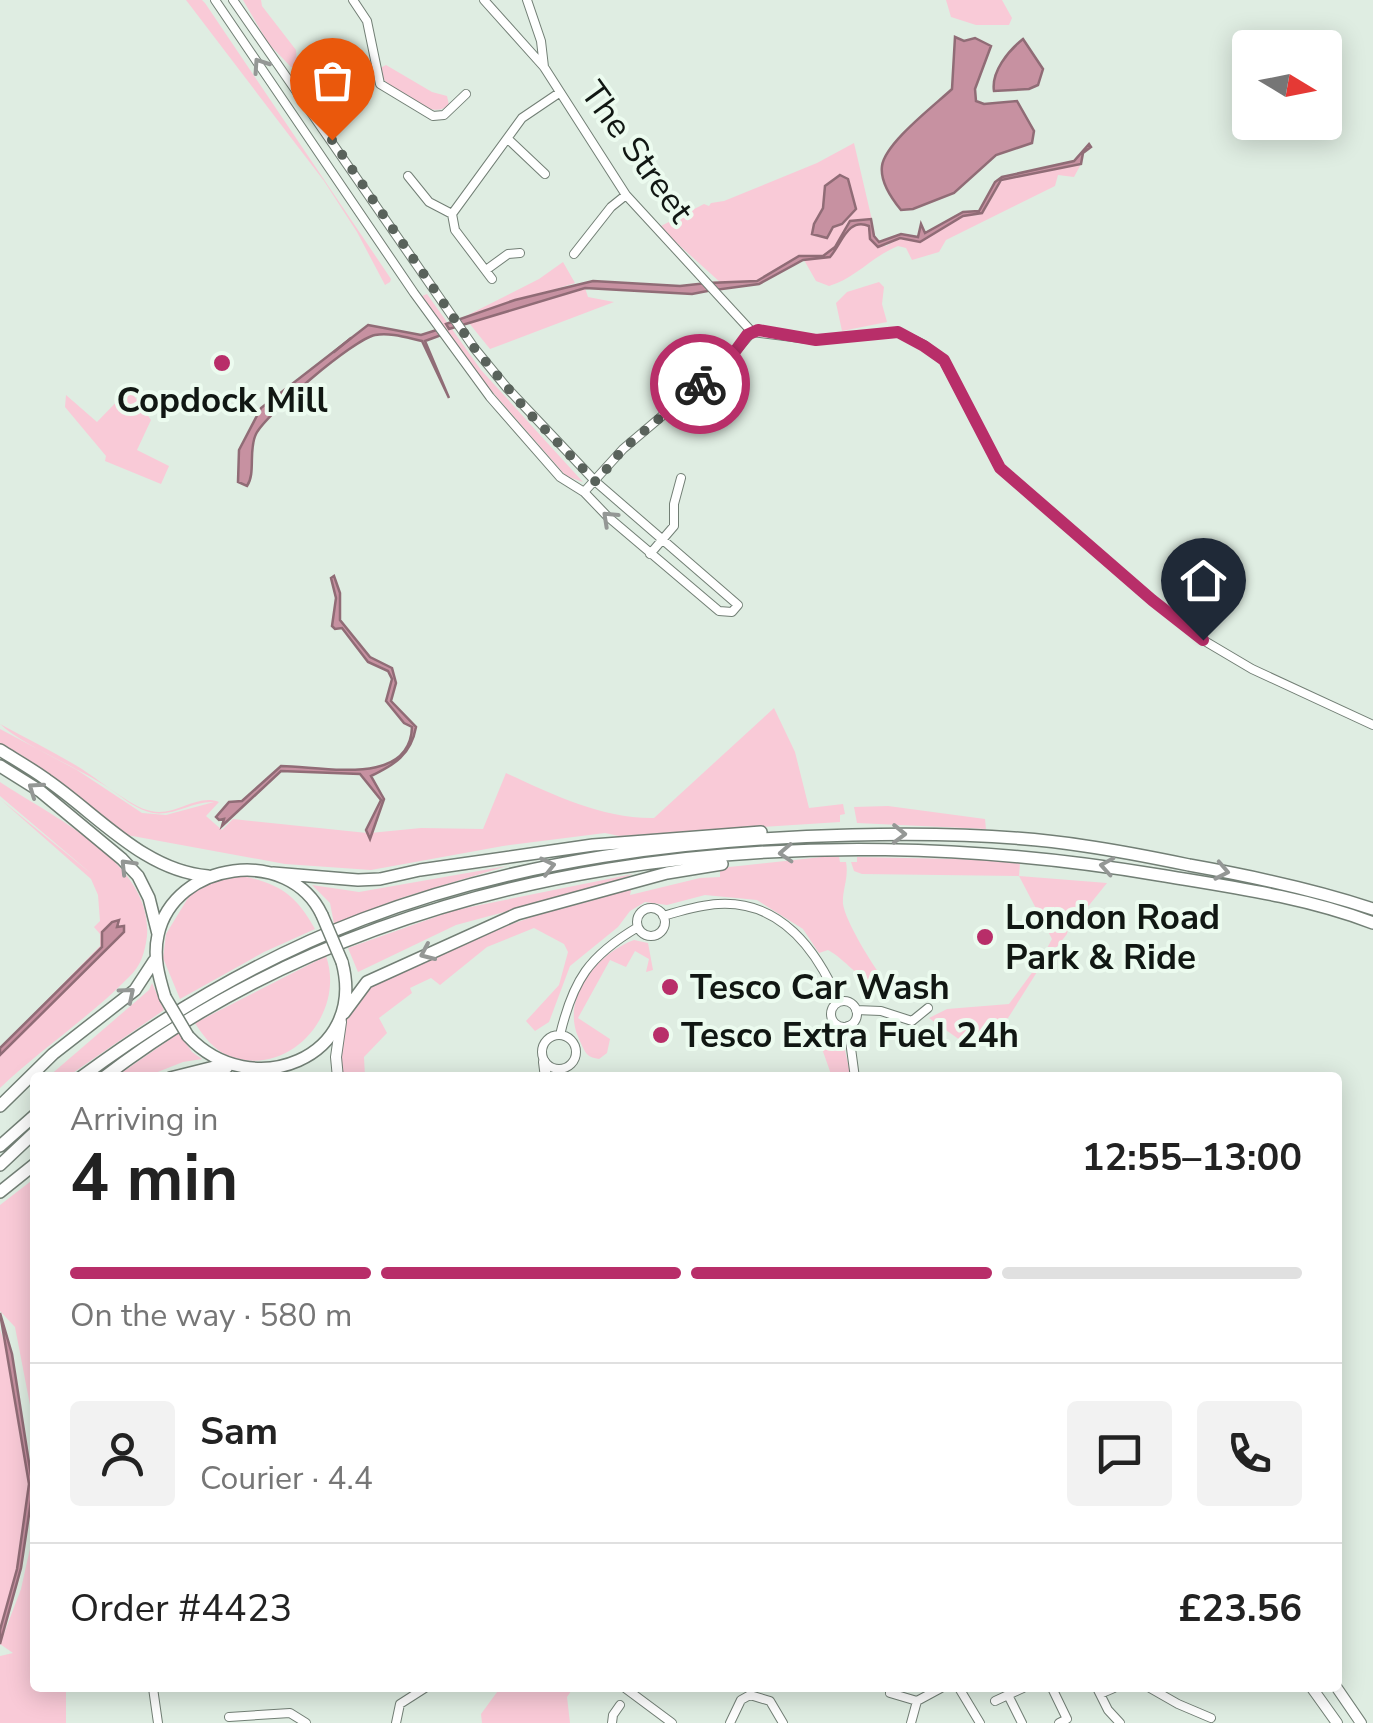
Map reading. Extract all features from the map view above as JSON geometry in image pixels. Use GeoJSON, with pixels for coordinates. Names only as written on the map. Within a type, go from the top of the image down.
{"type":"FeatureCollection","features":[{"type":"Feature","properties":{"kind":"highway"},"geometry":{"type":"LineString","coordinates":[[0,750],[146,854],[186,874],[208,876],[241,870],[380,879],[593,844],[768,832],[802,836]]}},
{"type":"Feature","properties":{"kind":"highway"},"geometry":{"type":"LineString","coordinates":[[0,766],[40,791],[138,876],[150,898],[158,934],[156,958],[165,997],[188,1036],[202,1050],[236,1067]]}},
{"type":"Feature","properties":{"kind":"highway"},"geometry":{"type":"LineString","coordinates":[[88,1072],[169,1015],[216,988],[366,918],[557,863],[633,852],[802,836],[971,836],[1082,845],[1260,878],[1373,909]]}},
{"type":"Feature","properties":{"kind":"highway"},"geometry":{"type":"LineString","coordinates":[[112,1072],[227,997],[326,948],[488,894],[630,866],[755,854],[891,850],[1081,862],[1265,893],[1373,923]]}},
{"type":"Feature","properties":{"kind":"highway"},"geometry":{"type":"LineString","coordinates":[[194,1072],[214,1067],[251,1070],[292,1064],[318,1046],[366,982],[517,914],[755,854]]}},
{"type":"Feature","properties":{"kind":"highway"},"geometry":{"type":"LineString","coordinates":[[274,873],[304,890],[322,915],[342,962],[347,988],[342,1017]]}},
{"type":"Feature","properties":{"kind":"highway"},"geometry":{"type":"LineString","coordinates":[[158,934],[176,902],[208,876]]}},
{"type":"Feature","properties":{"kind":"highway"},"geometry":{"type":"LineString","coordinates":[[34,1072],[135,990],[156,958]]}},
{"type":"Feature","properties":{"kind":"highway"},"geometry":{"type":"LineString","coordinates":[[0,1106],[30,1076]]}},
{"type":"Feature","properties":{"kind":"highway"},"geometry":{"type":"LineString","coordinates":[[0,1146],[30,1119]]}},
{"type":"Feature","properties":{"kind":"highway"},"geometry":{"type":"LineString","coordinates":[[0,1164],[30,1137]]}},
{"type":"Feature","properties":{"kind":"highway"},"geometry":{"type":"LineString","coordinates":[[0,1192],[30,1168]]}},
{"type":"Feature","properties":{"kind":"main road"},"geometry":{"type":"LineString","coordinates":[[337,1072],[342,1017]]}},
{"type":"Feature","properties":{"kind":"main road"},"geometry":{"type":"LineString","coordinates":[[544,1062],[545,1072]]}},
{"type":"Feature","properties":{"kind":"main road"},"geometry":{"type":"LineString","coordinates":[[251,1070],[258,1072]]}},
{"type":"Feature","properties":{"kind":"main road"},"geometry":{"type":"LineString","coordinates":[[1315,1692],[1338,1723]]}},
{"type":"Feature","properties":{"kind":"main road"},"geometry":{"type":"LineString","coordinates":[[1339,1692],[1361,1723]]}},
{"type":"Feature","properties":{"kind":"street"},"geometry":{"type":"LineString","coordinates":[[216,0],[472,376],[560,476],[584,492],[650,554],[722,613],[730,614],[738,605],[596,482],[528,412],[463,332],[233,0]]}},
{"type":"Feature","properties":{"kind":"street"},"geometry":{"type":"LineString","coordinates":[[354,0],[367,20],[380,84],[433,116],[444,115],[466,94]]}},
{"type":"Feature","properties":{"kind":"street","name":"The Street"},"geometry":{"type":"LineString","coordinates":[[484,0],[544,67],[626,196],[752,332]]}},
{"type":"Feature","properties":{"kind":"street"},"geometry":{"type":"LineString","coordinates":[[528,0],[544,67]]}},
{"type":"Feature","properties":{"kind":"street"},"geometry":{"type":"LineString","coordinates":[[519,36],[537,26]]}},
{"type":"Feature","properties":{"kind":"street"},"geometry":{"type":"LineString","coordinates":[[492,279],[455,230],[452,214],[522,118],[559,93]]}},
{"type":"Feature","properties":{"kind":"street"},"geometry":{"type":"LineString","coordinates":[[449,96],[458,103]]}},
{"type":"Feature","properties":{"kind":"street"},"geometry":{"type":"LineString","coordinates":[[509,140],[545,174]]}},
{"type":"Feature","properties":{"kind":"street"},"geometry":{"type":"LineString","coordinates":[[408,176],[429,202],[452,214]]}},
{"type":"Feature","properties":{"kind":"street"},"geometry":{"type":"LineString","coordinates":[[574,254],[610,208],[626,196]]}},
{"type":"Feature","properties":{"kind":"street"},"geometry":{"type":"LineString","coordinates":[[486,270],[508,254],[520,252]]}},
{"type":"Feature","properties":{"kind":"street"},"geometry":{"type":"LineString","coordinates":[[584,492],[623,449],[728,361],[752,332],[816,340],[898,332],[944,360],[1000,468],[1152,600],[1203,640],[1252,669],[1373,725]]}},
{"type":"Feature","properties":{"kind":"street"},"geometry":{"type":"LineString","coordinates":[[650,554],[674,526],[681,478]]}},
{"type":"Feature","properties":{"kind":"street"},"geometry":{"type":"LineString","coordinates":[[664,488],[677,491]]}},
{"type":"Feature","properties":{"kind":"street"},"geometry":{"type":"LineString","coordinates":[[663,916],[704,905],[731,904],[770,915],[794,930],[812,952],[839,1002]]}},
{"type":"Feature","properties":{"kind":"street"},"geometry":{"type":"LineString","coordinates":[[655,910],[663,916],[663,929],[656,935],[645,934],[638,927],[638,918],[644,911],[655,910]]}},
{"type":"Feature","properties":{"kind":"street"},"geometry":{"type":"LineString","coordinates":[[560,1036],[568,1002],[582,973],[607,947],[638,927]]}},
{"type":"Feature","properties":{"kind":"street"},"geometry":{"type":"LineString","coordinates":[[856,1010],[855,1020],[848,1026],[839,1026],[832,1018],[832,1010],[839,1002],[848,1002],[856,1010],[881,1011],[912,1020],[928,1008]]}},
{"type":"Feature","properties":{"kind":"street"},"geometry":{"type":"LineString","coordinates":[[848,1026],[855,1072]]}},
{"type":"Feature","properties":{"kind":"street"},"geometry":{"type":"LineString","coordinates":[[560,1036],[573,1044],[574,1059],[562,1069],[544,1062],[543,1046],[550,1038],[560,1036]]}},
{"type":"Feature","properties":{"kind":"street"},"geometry":{"type":"LineString","coordinates":[[154,1692],[158,1723]]}},
{"type":"Feature","properties":{"kind":"street"},"geometry":{"type":"LineString","coordinates":[[396,1723],[400,1704],[419,1692]]}},
{"type":"Feature","properties":{"kind":"street"},"geometry":{"type":"LineString","coordinates":[[630,1692],[672,1723]]}},
{"type":"Feature","properties":{"kind":"street"},"geometry":{"type":"LineString","coordinates":[[890,1693],[917,1701],[934,1692]]}},
{"type":"Feature","properties":{"kind":"street"},"geometry":{"type":"LineString","coordinates":[[961,1692],[980,1723]]}},
{"type":"Feature","properties":{"kind":"street"},"geometry":{"type":"LineString","coordinates":[[994,1702],[1014,1692]]}},
{"type":"Feature","properties":{"kind":"street"},"geometry":{"type":"LineString","coordinates":[[1054,1692],[1067,1719]]}},
{"type":"Feature","properties":{"kind":"street"},"geometry":{"type":"LineString","coordinates":[[1099,1692],[1120,1723]]}},
{"type":"Feature","properties":{"kind":"street"},"geometry":{"type":"LineString","coordinates":[[1157,1692],[1210,1718]]}},
{"type":"Feature","properties":{"kind":"street"},"geometry":{"type":"LineString","coordinates":[[730,1723],[741,1700],[750,1695],[770,1701],[783,1723]]}},
{"type":"Feature","properties":{"kind":"street"},"geometry":{"type":"LineString","coordinates":[[1008,1695],[1022,1723]]}},
{"type":"Feature","properties":{"kind":"street"},"geometry":{"type":"LineString","coordinates":[[296,1714],[302,1701]]}},
{"type":"Feature","properties":{"kind":"street"},"geometry":{"type":"LineString","coordinates":[[912,1723],[917,1701]]}},
{"type":"Feature","properties":{"kind":"street"},"geometry":{"type":"LineString","coordinates":[[612,1723],[620,1705]]}},
{"type":"Feature","properties":{"kind":"street"},"geometry":{"type":"LineString","coordinates":[[1108,1710],[1109,1723]]}},
{"type":"Feature","properties":{"kind":"street"},"geometry":{"type":"LineString","coordinates":[[229,1717],[296,1714],[306,1723]]}},
{"type":"Feature","properties":{"kind":"shaded area"},"geometry":{"type":"Polygon","coordinates":[[[186,0],[205,3],[391,279],[390,282],[385,285],[324,181],[186,0]]]}},
{"type":"Feature","properties":{"kind":"shaded area"},"geometry":{"type":"Polygon","coordinates":[[[243,0],[261,0],[296,50],[297,67],[291,67],[268,43],[243,0]]]}},
{"type":"Feature","properties":{"kind":"shaded area"},"geometry":{"type":"Polygon","coordinates":[[[946,0],[1002,0],[1012,18],[1009,25],[976,25],[951,17],[946,0]]]}},
{"type":"Feature","properties":{"kind":"shaded area"},"geometry":{"type":"Polygon","coordinates":[[[955,37],[964,41],[975,38],[991,46],[975,89],[976,101],[1017,101],[1034,131],[1032,143],[996,155],[954,193],[901,210],[885,184],[882,166],[901,136],[952,89],[955,37]]]}},
{"type":"Feature","properties":{"kind":"shaded area"},"geometry":{"type":"Polygon","coordinates":[[[1023,39],[1043,69],[1038,85],[994,91],[1002,62],[1023,39]]]}},
{"type":"Feature","properties":{"kind":"shaded area"},"geometry":{"type":"Polygon","coordinates":[[[386,65],[432,92],[447,96],[449,105],[432,109],[409,101],[382,77],[378,69],[386,65]]]}},
{"type":"Feature","properties":{"kind":"shaded area"},"geometry":{"type":"Polygon","coordinates":[[[854,143],[872,220],[848,222],[835,247],[825,255],[798,256],[757,281],[721,283],[659,227],[704,204],[724,201],[817,163],[854,143]]]}},
{"type":"Feature","properties":{"kind":"shaded area"},"geometry":{"type":"Polygon","coordinates":[[[1089,144],[1081,164],[1001,180],[982,213],[963,216],[920,242],[900,238],[878,247],[870,239],[869,226],[856,225],[830,257],[803,260],[759,284],[715,290],[709,283],[757,281],[799,256],[823,256],[835,247],[850,221],[871,219],[879,242],[901,234],[918,237],[921,224],[925,233],[963,212],[979,211],[1002,177],[1074,161],[1089,144]]]}},
{"type":"Feature","properties":{"kind":"shaded area"},"geometry":{"type":"Polygon","coordinates":[[[1081,164],[1074,177],[1058,175],[1055,186],[946,240],[939,252],[912,260],[906,248],[898,246],[829,286],[816,281],[804,260],[830,257],[850,225],[860,222],[869,226],[870,239],[886,246],[900,238],[920,242],[963,216],[979,215],[1002,180],[1081,164]]]}},
{"type":"Feature","properties":{"kind":"shaded area"},"geometry":{"type":"Polygon","coordinates":[[[840,175],[848,179],[856,209],[842,224],[833,227],[827,238],[812,234],[823,208],[825,186],[840,175]]]}},
{"type":"Feature","properties":{"kind":"shaded area"},"geometry":{"type":"Polygon","coordinates":[[[563,262],[575,283],[462,318],[539,279],[563,262]]]}},
{"type":"Feature","properties":{"kind":"shaded area"},"geometry":{"type":"Polygon","coordinates":[[[593,281],[680,286],[707,283],[713,290],[692,294],[585,288],[449,329],[446,324],[515,300],[593,281]]]}},
{"type":"Feature","properties":{"kind":"shaded area"},"geometry":{"type":"Polygon","coordinates":[[[879,282],[884,287],[882,304],[887,322],[842,331],[836,303],[847,292],[879,282]]]}},
{"type":"Feature","properties":{"kind":"shaded area"},"geometry":{"type":"Polygon","coordinates":[[[585,288],[588,297],[614,302],[490,349],[469,323],[585,288]]]}},
{"type":"Feature","properties":{"kind":"shaded area"},"geometry":{"type":"Polygon","coordinates":[[[427,294],[481,370],[583,482],[566,476],[475,372],[422,296],[427,294]]]}},
{"type":"Feature","properties":{"kind":"shaded area"},"geometry":{"type":"Polygon","coordinates":[[[368,325],[421,335],[443,328],[447,333],[425,341],[449,398],[422,341],[375,335],[331,363],[263,424],[254,440],[250,481],[247,486],[238,482],[239,450],[261,408],[368,325]]]}},
{"type":"Feature","properties":{"kind":"shaded area"},"geometry":{"type":"Polygon","coordinates":[[[127,391],[151,420],[137,450],[169,466],[161,484],[105,461],[106,456],[65,407],[66,395],[97,422],[127,391]]]}},
{"type":"Feature","properties":{"kind":"shaded area"},"geometry":{"type":"Polygon","coordinates":[[[334,576],[340,593],[340,620],[370,657],[392,668],[396,683],[391,701],[416,727],[410,745],[400,758],[371,776],[384,799],[370,839],[366,830],[381,800],[360,774],[281,771],[222,826],[224,819],[216,817],[229,802],[242,801],[281,766],[340,770],[380,766],[396,759],[407,746],[412,727],[386,701],[392,679],[388,671],[368,662],[342,628],[332,626],[334,576]]]}},
{"type":"Feature","properties":{"kind":"shaded area"},"geometry":{"type":"Polygon","coordinates":[[[774,708],[795,752],[809,808],[843,804],[845,814],[840,815],[840,822],[619,836],[605,833],[503,846],[371,870],[285,864],[127,835],[20,754],[0,746],[0,729],[77,770],[142,813],[166,815],[214,802],[169,812],[147,812],[100,782],[24,741],[0,724],[77,766],[143,809],[169,811],[211,800],[219,802],[206,816],[222,830],[233,819],[367,833],[369,839],[370,833],[421,828],[483,829],[506,773],[597,810],[654,818],[774,708]]]}},
{"type":"Feature","properties":{"kind":"shaded area"},"geometry":{"type":"Polygon","coordinates":[[[0,782],[71,827],[117,864],[134,886],[145,910],[147,936],[142,958],[133,973],[0,1088],[0,1055],[125,927],[117,926],[119,920],[102,947],[0,1048],[100,946],[100,934],[94,927],[100,921],[98,895],[91,879],[0,799],[94,876],[0,796],[0,782]]]}},
{"type":"Feature","properties":{"kind":"shaded area"},"geometry":{"type":"Polygon","coordinates":[[[888,806],[985,819],[986,829],[857,823],[854,807],[888,806]]]}},
{"type":"Feature","properties":{"kind":"shaded area"},"geometry":{"type":"Polygon","coordinates":[[[839,857],[840,862],[846,862],[847,873],[843,904],[860,942],[883,978],[877,985],[828,950],[819,953],[803,929],[757,900],[705,895],[667,905],[645,902],[570,966],[549,1022],[535,1031],[526,1021],[559,985],[568,952],[564,944],[534,928],[487,947],[440,985],[431,978],[410,988],[412,993],[379,1018],[387,1033],[364,1057],[365,1072],[342,1072],[341,1048],[348,1011],[364,992],[384,980],[467,941],[547,912],[632,887],[630,895],[720,877],[720,868],[839,857]]]}},
{"type":"Feature","properties":{"kind":"shaded area"},"geometry":{"type":"Polygon","coordinates":[[[857,857],[1000,860],[1020,863],[1019,876],[862,874],[854,871],[851,862],[857,862],[857,857]]]}},
{"type":"Feature","properties":{"kind":"shaded area"},"geometry":{"type":"Polygon","coordinates":[[[507,866],[401,898],[334,924],[330,903],[312,885],[359,892],[507,866]]]}},
{"type":"Feature","properties":{"kind":"shaded area"},"geometry":{"type":"Polygon","coordinates":[[[633,874],[613,883],[456,925],[358,972],[348,948],[455,910],[633,874]]]}},
{"type":"Feature","properties":{"kind":"shaded area"},"geometry":{"type":"Polygon","coordinates":[[[243,876],[286,893],[315,929],[264,952],[180,999],[163,958],[166,934],[191,893],[212,882],[243,876]]]}},
{"type":"Feature","properties":{"kind":"shaded area"},"geometry":{"type":"Polygon","coordinates":[[[1019,876],[1107,883],[1086,909],[1070,916],[1067,934],[1003,1026],[981,1046],[960,1040],[929,1018],[947,1009],[1009,1004],[1052,939],[1019,876]]]}},
{"type":"Feature","properties":{"kind":"shaded area"},"geometry":{"type":"Polygon","coordinates":[[[119,920],[117,927],[124,926],[124,932],[0,1055],[0,1048],[102,947],[102,932],[119,920]]]}},
{"type":"Feature","properties":{"kind":"shaded area"},"geometry":{"type":"Polygon","coordinates":[[[634,940],[648,943],[653,970],[646,972],[649,959],[635,951],[626,967],[610,960],[578,1018],[610,1039],[607,1053],[594,1058],[584,1050],[574,1024],[578,994],[595,967],[634,940]]]}},
{"type":"Feature","properties":{"kind":"shaded area"},"geometry":{"type":"Polygon","coordinates":[[[326,956],[328,999],[308,1036],[292,1049],[273,1058],[252,1061],[229,1056],[209,1042],[195,1023],[326,956]]]}},
{"type":"Feature","properties":{"kind":"shaded area"},"geometry":{"type":"Polygon","coordinates":[[[152,983],[164,1010],[74,1072],[54,1072],[149,990],[152,983]]]}},
{"type":"Feature","properties":{"kind":"shaded area"},"geometry":{"type":"Polygon","coordinates":[[[829,1029],[841,1033],[850,1072],[830,1072],[820,1043],[829,1029]]]}},
{"type":"Feature","properties":{"kind":"shaded area"},"geometry":{"type":"Polygon","coordinates":[[[179,1033],[202,1059],[158,1072],[123,1072],[179,1033]]]}},
{"type":"Feature","properties":{"kind":"shaded area"},"geometry":{"type":"Polygon","coordinates":[[[30,1182],[30,1405],[15,1327],[0,1311],[0,1205],[30,1182]]]}},
{"type":"Feature","properties":{"kind":"shaded area"},"geometry":{"type":"Polygon","coordinates":[[[0,1313],[12,1354],[30,1469],[30,1508],[21,1568],[0,1644],[0,1630],[17,1569],[29,1484],[0,1313]]]}},
{"type":"Feature","properties":{"kind":"shaded area"},"geometry":{"type":"Polygon","coordinates":[[[0,1329],[9,1357],[29,1482],[17,1569],[0,1630],[0,1329]]]}},
{"type":"Feature","properties":{"kind":"shaded area"},"geometry":{"type":"Polygon","coordinates":[[[30,1548],[30,1692],[66,1692],[66,1723],[0,1723],[0,1656],[13,1653],[0,1644],[21,1589],[30,1548]]]}},
{"type":"Feature","properties":{"kind":"shaded area"},"geometry":{"type":"Polygon","coordinates":[[[497,1692],[570,1692],[567,1697],[570,1723],[482,1723],[481,1714],[497,1692]]]}},
{"type":"Feature","properties":{"kind":"waterway"},"geometry":{"type":"LineString","coordinates":[[334,352],[351,338]]}},
{"type":"Feature","properties":{"kind":"way so far"},"geometry":{"type":"LineString","coordinates":[[332,140],[475,349],[528,412],[596,482],[623,449],[700,384]]}},
{"type":"Feature","properties":{"kind":"place","name":"Copdock Mill"},"geometry":{"type":"Point","coordinates":[222,363]}},
{"type":"Feature","properties":{"kind":"place","name":"London Road Park & Ride"},"geometry":{"type":"Point","coordinates":[985,937]}},
{"type":"Feature","properties":{"kind":"place","name":"Tesco Car Wash"},"geometry":{"type":"Point","coordinates":[670,987]}},
{"type":"Feature","properties":{"kind":"place","name":"Tesco Extra Fuel 24h"},"geometry":{"type":"Point","coordinates":[661,1035]}},
{"type":"Feature","properties":{"kind":"route"},"geometry":{"type":"LineString","coordinates":[[700,384],[728,361],[747,335],[758,330],[816,340],[898,332],[944,360],[1000,468],[1203,640]]}}]}
